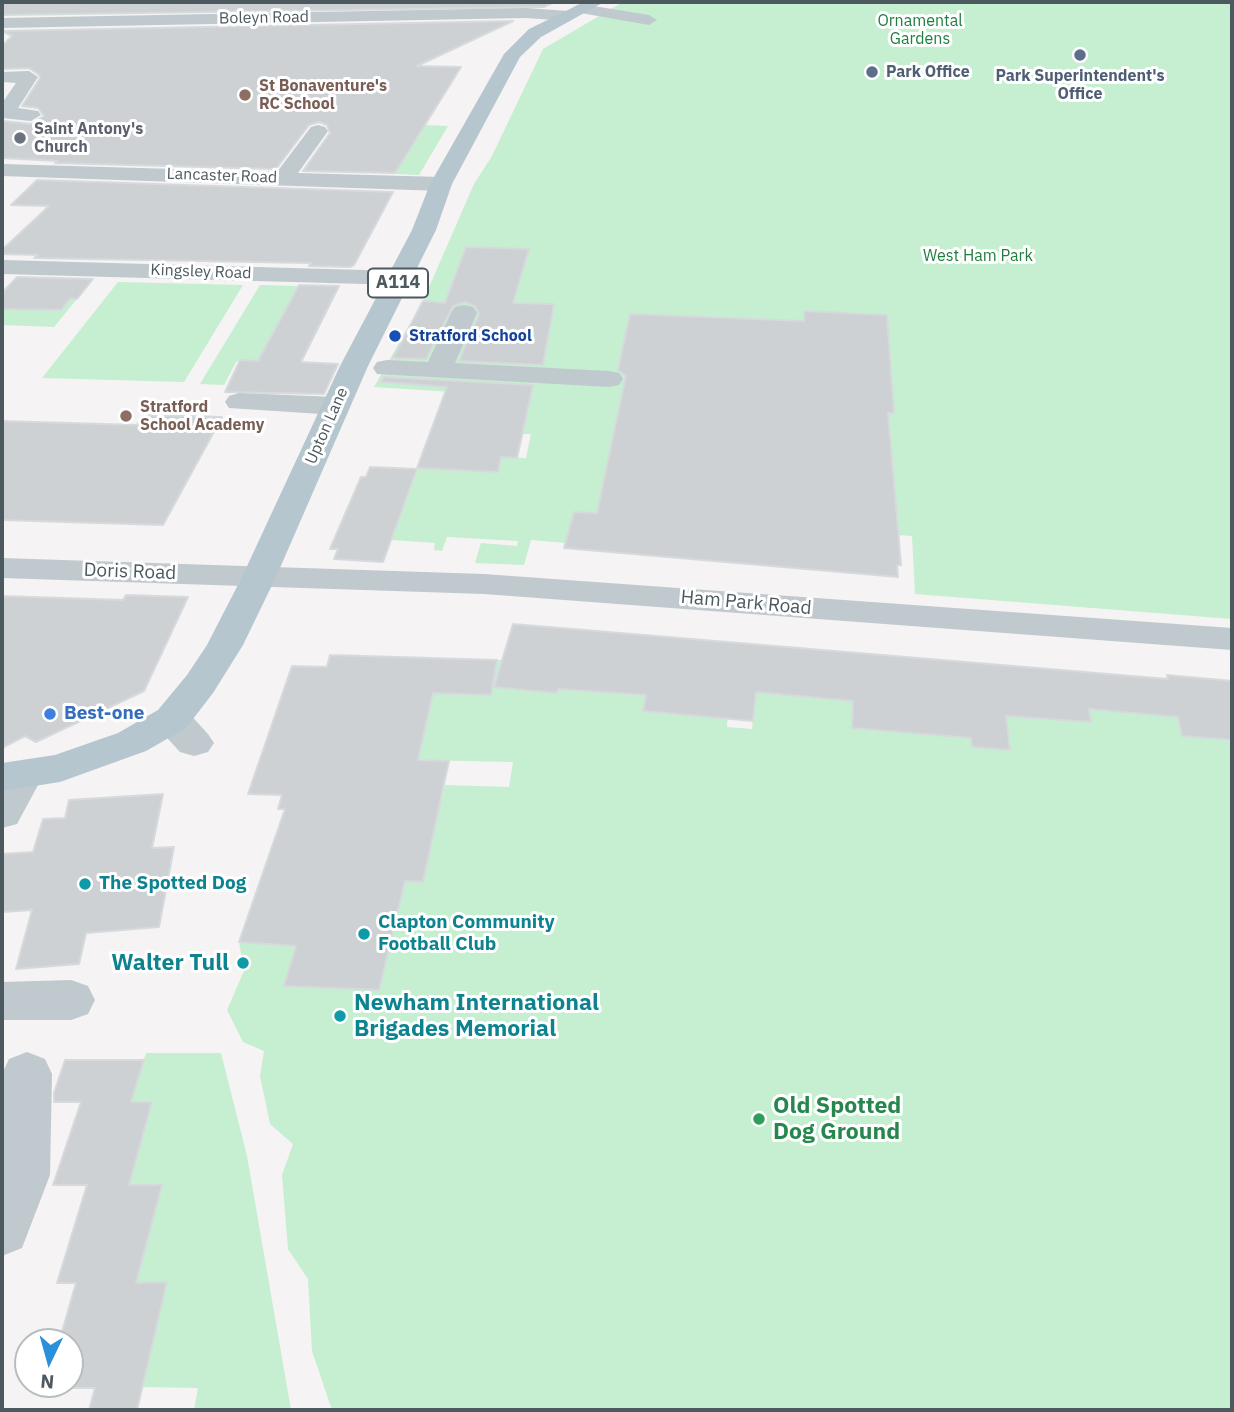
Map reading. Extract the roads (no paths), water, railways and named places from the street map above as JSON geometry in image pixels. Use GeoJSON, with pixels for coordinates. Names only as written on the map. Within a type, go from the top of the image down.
{"type":"FeatureCollection","features":[{"type":"Feature","properties":{"kind":"main road","name":"Upton Lane"},"geometry":{"type":"LineString","coordinates":[[13,776],[60,768],[132,742],[183,731],[200,684],[225,645],[258,577],[336,406],[401,278],[442,184],[517,48],[535,33],[582,9]]}},
{"type":"Feature","properties":{"kind":"street","name":"Boleyn Road"},"geometry":{"type":"LineString","coordinates":[[2,23],[526,13],[582,9],[649,20]]}},
{"type":"Feature","properties":{"kind":"street"},"geometry":{"type":"LineString","coordinates":[[350,34],[354,16]]}},
{"type":"Feature","properties":{"kind":"street"},"geometry":{"type":"LineString","coordinates":[[2,77],[30,77],[5,113],[31,115]]}},
{"type":"Feature","properties":{"kind":"street"},"geometry":{"type":"LineString","coordinates":[[283,178],[318,131]]}},
{"type":"Feature","properties":{"kind":"street","name":"Lancaster Road"},"geometry":{"type":"LineString","coordinates":[[2,170],[442,184]]}},
{"type":"Feature","properties":{"kind":"street","name":"Kingsley Road"},"geometry":{"type":"LineString","coordinates":[[2,267],[401,278]]}},
{"type":"Feature","properties":{"kind":"street"},"geometry":{"type":"LineString","coordinates":[[438,370],[464,313]]}},
{"type":"Feature","properties":{"kind":"street"},"geometry":{"type":"LineString","coordinates":[[387,368],[609,379]]}},
{"type":"Feature","properties":{"kind":"street"},"geometry":{"type":"LineString","coordinates":[[239,402],[336,406]]}},
{"type":"Feature","properties":{"kind":"street","name":"Doris Road"},"geometry":{"type":"LineString","coordinates":[[2,568],[258,577]]}},
{"type":"Feature","properties":{"kind":"street","name":"Ham Park Road"},"geometry":{"type":"LineString","coordinates":[[258,577],[523,586],[1232,639]]}},
{"type":"Feature","properties":{"kind":"street"},"geometry":{"type":"LineString","coordinates":[[2,813],[13,776]]}},
{"type":"Feature","properties":{"kind":"street"},"geometry":{"type":"LineString","coordinates":[[2,1001],[71,1000]]}},
{"type":"Feature","properties":{"kind":"street"},"geometry":{"type":"LineString","coordinates":[[2,1230],[23,1175],[27,1074]]}},
{"type":"Feature","properties":{"kind":"place","name":"Park Superintendent's Office"},"geometry":{"type":"Point","coordinates":[1080,55]}},
{"type":"Feature","properties":{"kind":"place","name":"Park Office"},"geometry":{"type":"Point","coordinates":[872,72]}},
{"type":"Feature","properties":{"kind":"place","name":"St Bonaventure's RC School"},"geometry":{"type":"Point","coordinates":[245,95]}},
{"type":"Feature","properties":{"kind":"place","name":"Saint Antony's Church"},"geometry":{"type":"Point","coordinates":[20,138]}},
{"type":"Feature","properties":{"kind":"place","name":"Stratford School"},"geometry":{"type":"Point","coordinates":[395,336]}},
{"type":"Feature","properties":{"kind":"place","name":"Stratford School Academy"},"geometry":{"type":"Point","coordinates":[126,416]}},
{"type":"Feature","properties":{"kind":"place","name":"Best-one"},"geometry":{"type":"Point","coordinates":[50,714]}},
{"type":"Feature","properties":{"kind":"place","name":"The Spotted Dog"},"geometry":{"type":"Point","coordinates":[85,884]}},
{"type":"Feature","properties":{"kind":"place","name":"Clapton Community Football Club"},"geometry":{"type":"Point","coordinates":[364,934]}},
{"type":"Feature","properties":{"kind":"place","name":"Walter Tull"},"geometry":{"type":"Point","coordinates":[243,963]}},
{"type":"Feature","properties":{"kind":"place","name":"Newham International Brigades Memorial"},"geometry":{"type":"Point","coordinates":[340,1016]}},
{"type":"Feature","properties":{"kind":"place","name":"Old Spotted Dog Ground"},"geometry":{"type":"Point","coordinates":[759,1119]}},
{"type":"Feature","properties":{"kind":"park label","name":"Ornamental Gardens"},"geometry":{"type":"Point","coordinates":[920,30]}},
{"type":"Feature","properties":{"kind":"park label","name":"West Ham Park"},"geometry":{"type":"Point","coordinates":[978,256]}}]}
